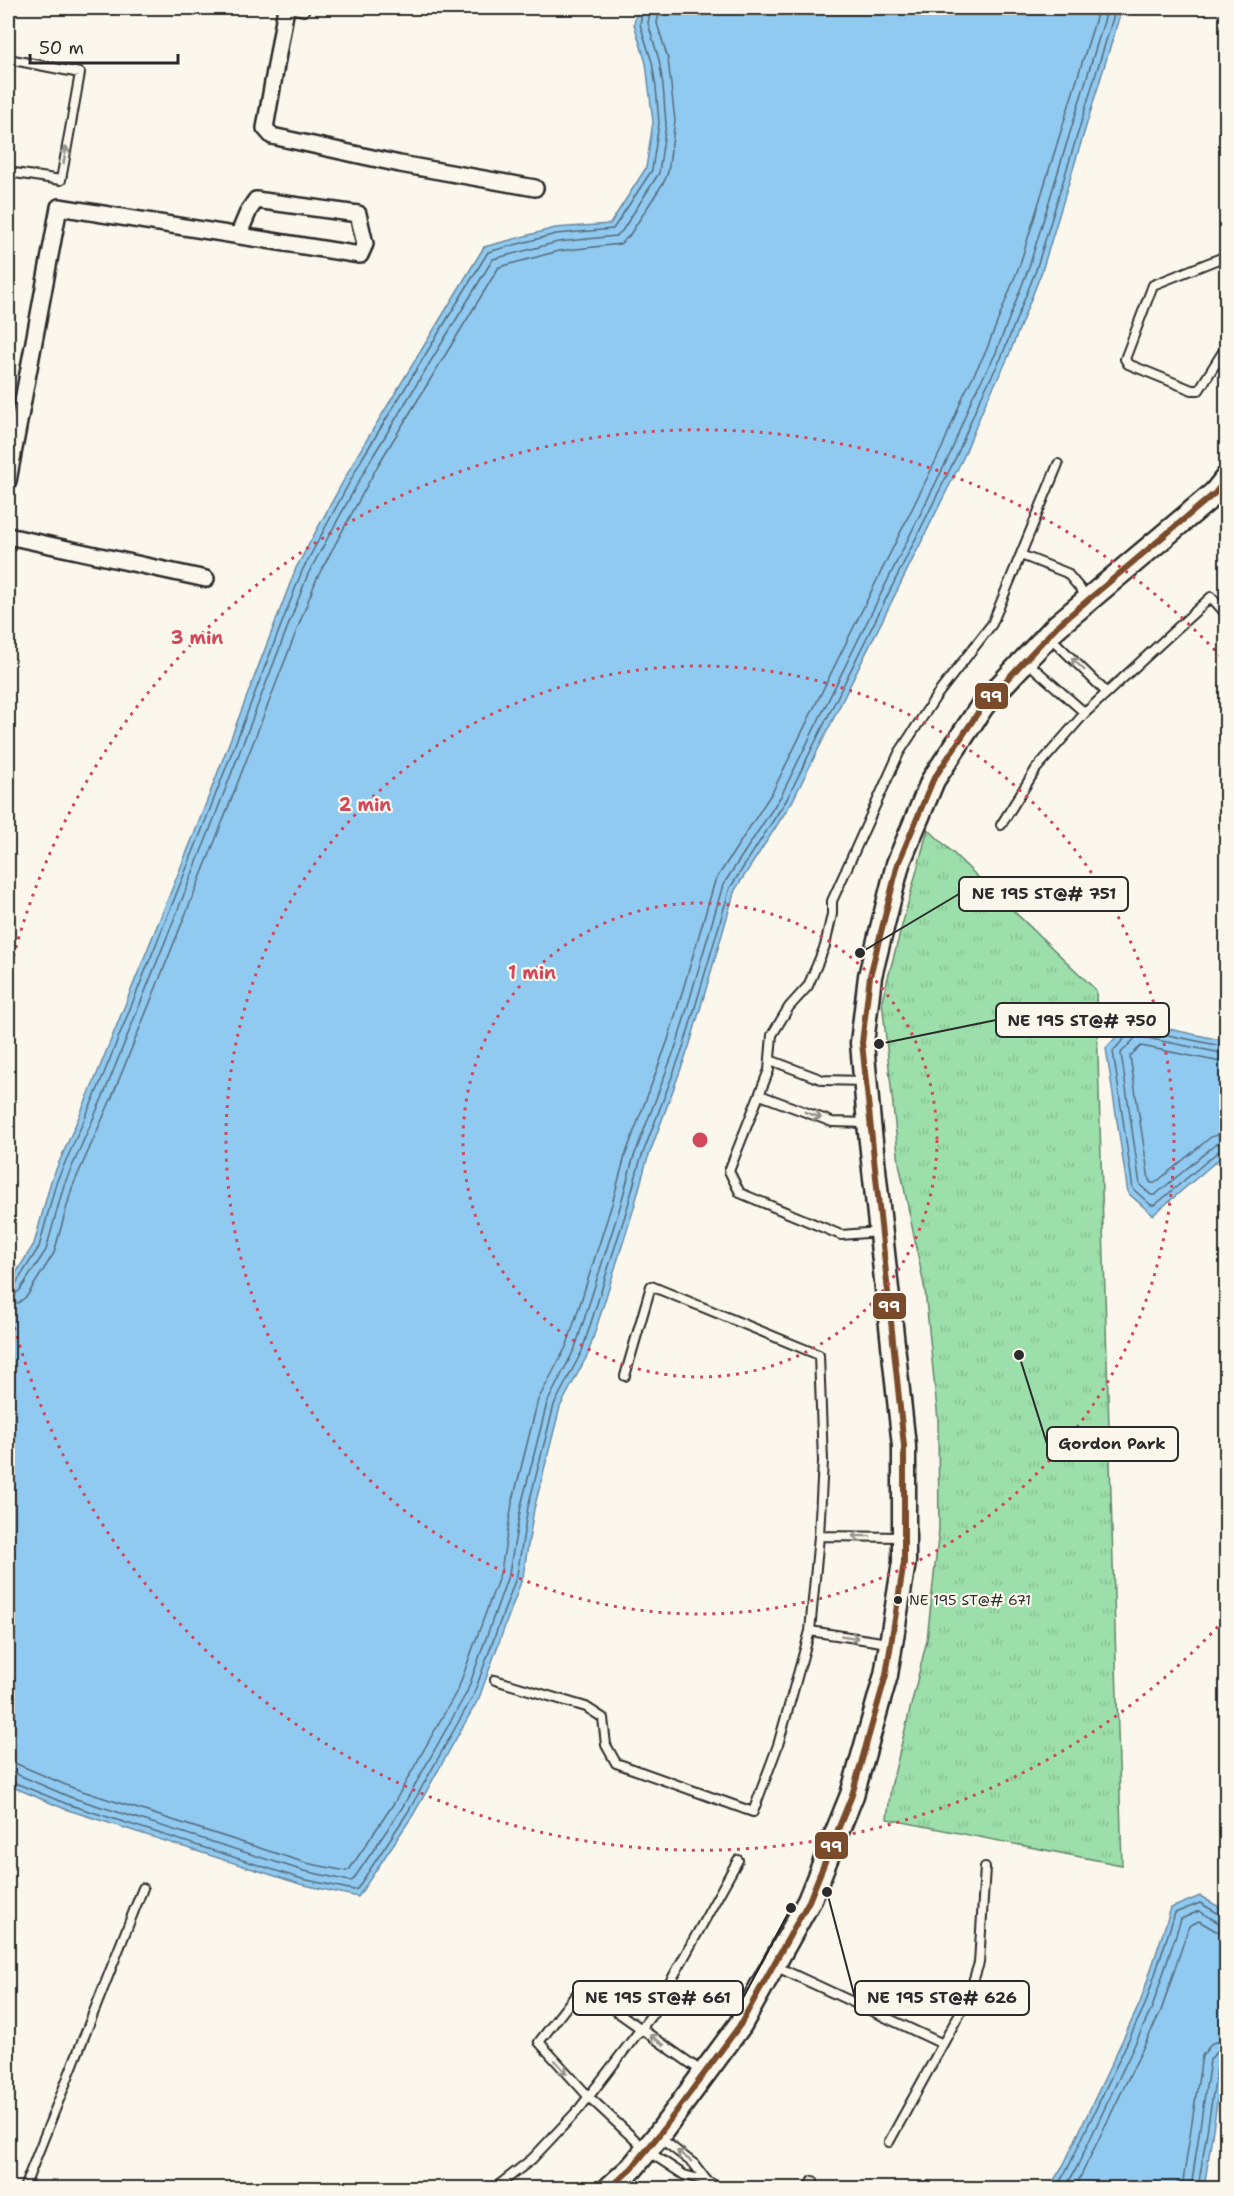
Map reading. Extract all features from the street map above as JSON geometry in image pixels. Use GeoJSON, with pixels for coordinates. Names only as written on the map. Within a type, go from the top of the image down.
{"type":"FeatureCollection","features":[{"type":"Feature","properties":{"kind":"street"},"geometry":{"type":"LineString","coordinates":[[287,8],[265,128],[272,136],[400,164],[535,188]]}},
{"type":"Feature","properties":{"kind":"street"},"geometry":{"type":"LineString","coordinates":[[8,481],[10,457],[59,207],[238,236],[360,255],[365,244],[358,214],[256,200],[238,236]]}},
{"type":"Feature","properties":{"kind":"street"},"geometry":{"type":"LineString","coordinates":[[610,2188],[632,2168],[652,2143],[740,2025],[809,1901],[852,1795],[886,1675],[904,1562],[904,1446],[868,1123],[862,1043],[870,976],[898,864],[933,780],[982,705],[1048,635],[1215,493],[1227,479]]}},
{"type":"Feature","properties":{"kind":"street"},"geometry":{"type":"LineString","coordinates":[[8,536],[207,579]]}},
{"type":"Feature","properties":{"kind":"lane"},"geometry":{"type":"LineString","coordinates":[[287,8],[304,11],[305,8]]}},
{"type":"Feature","properties":{"kind":"lane"},"geometry":{"type":"LineString","coordinates":[[8,59],[80,73],[60,180],[8,172]]}},
{"type":"Feature","properties":{"kind":"lane"},"geometry":{"type":"LineString","coordinates":[[1227,256],[1153,285],[1125,359],[1128,364],[1192,390],[1199,390],[1227,347]]}},
{"type":"Feature","properties":{"kind":"lane"},"geometry":{"type":"LineString","coordinates":[[881,1232],[842,1234],[740,1193],[729,1171],[769,1070],[772,1035],[789,1007],[808,986],[825,946],[832,914],[832,901],[899,753],[937,695],[992,624],[1058,464]]}},
{"type":"Feature","properties":{"kind":"lane"},"geometry":{"type":"LineString","coordinates":[[1021,555],[1067,573],[1089,599]]}},
{"type":"Feature","properties":{"kind":"lane"},"geometry":{"type":"LineString","coordinates":[[1001,825],[1036,769],[1085,712],[1211,597],[1227,614]]}},
{"type":"Feature","properties":{"kind":"lane"},"geometry":{"type":"LineString","coordinates":[[1048,635],[1107,693]]}},
{"type":"Feature","properties":{"kind":"lane"},"geometry":{"type":"LineString","coordinates":[[1025,660],[1085,712]]}},
{"type":"Feature","properties":{"kind":"lane"},"geometry":{"type":"LineString","coordinates":[[770,1060],[823,1080],[865,1081]]}},
{"type":"Feature","properties":{"kind":"lane"},"geometry":{"type":"LineString","coordinates":[[760,1095],[832,1122],[868,1123]]}},
{"type":"Feature","properties":{"kind":"lane"},"geometry":{"type":"LineString","coordinates":[[495,1680],[586,1707],[603,1718],[606,1745],[616,1762],[753,1812],[778,1745],[810,1630],[823,1461],[819,1355],[651,1286],[625,1376]]}},
{"type":"Feature","properties":{"kind":"lane"},"geometry":{"type":"LineString","coordinates":[[819,1536],[904,1537]]}},
{"type":"Feature","properties":{"kind":"lane"},"geometry":{"type":"LineString","coordinates":[[810,1630],[891,1644]]}},
{"type":"Feature","properties":{"kind":"lane"},"geometry":{"type":"LineString","coordinates":[[495,2188],[532,2159],[588,2096],[653,2013],[738,1860]]}},
{"type":"Feature","properties":{"kind":"lane"},"geometry":{"type":"LineString","coordinates":[[889,2142],[967,2000],[979,1963],[985,1868]]}},
{"type":"Feature","properties":{"kind":"lane"},"geometry":{"type":"LineString","coordinates":[[24,2188],[143,1888]]}},
{"type":"Feature","properties":{"kind":"lane"},"geometry":{"type":"LineString","coordinates":[[774,1966],[943,2044]]}},
{"type":"Feature","properties":{"kind":"lane"},"geometry":{"type":"LineString","coordinates":[[704,2073],[582,1987],[539,2042],[588,2096],[652,2143],[684,2175],[707,2181],[719,2188]]}},
{"type":"Feature","properties":{"kind":"lane"},"geometry":{"type":"LineString","coordinates":[[652,2143],[694,2164],[707,2181]]}},
{"type":"Feature","properties":{"kind":"lane"},"geometry":{"type":"LineString","coordinates":[[807,2188],[813,2181]]}},
{"type":"Feature","properties":{"kind":"green space"},"geometry":{"type":"Polygon","coordinates":[[[928,829],[1096,990],[1122,1865],[887,1819],[891,1787],[927,1640],[939,1529],[938,1420],[925,1290],[899,1163],[882,1000],[928,829]]]}},
{"type":"Feature","properties":{"kind":"water"},"geometry":{"type":"Polygon","coordinates":[[[637,8],[1122,8],[1042,271],[1007,360],[985,404],[963,458],[792,802],[735,890],[689,1047],[646,1163],[588,1354],[560,1407],[534,1509],[523,1576],[479,1698],[413,1815],[358,1897],[300,1884],[65,1809],[8,1785],[8,1286],[34,1244],[51,1181],[91,1089],[195,832],[296,568],[358,454],[484,247],[555,228],[610,224],[646,168],[653,122],[646,63],[634,24],[637,8]]]}},
{"type":"Feature","properties":{"kind":"water"},"geometry":{"type":"Polygon","coordinates":[[[1131,1021],[1226,1041],[1226,1153],[1153,1215],[1128,1193],[1106,1048],[1131,1021]]]}},
{"type":"Feature","properties":{"kind":"water"},"geometry":{"type":"Polygon","coordinates":[[[1200,1896],[1226,1911],[1226,2044],[1204,2188],[1049,2188],[1064,2164],[1140,2003],[1171,1908],[1200,1896]]]}},
{"type":"Feature","properties":{"kind":"transit line","name":"99"},"geometry":{"type":"LineString","coordinates":[[610,2188],[632,2168],[658,2136],[740,2025],[809,1901],[852,1795],[886,1675],[904,1562],[904,1446],[862,1043],[870,976],[898,864],[933,780],[983,705],[1057,626],[1215,493],[1226,479]]}},
{"type":"Feature","properties":{"kind":"place","name":"NE 195 ST@# 751"},"geometry":{"type":"Point","coordinates":[860,953]}},
{"type":"Feature","properties":{"kind":"place","name":"NE 195 ST@# 750"},"geometry":{"type":"Point","coordinates":[879,1044]}},
{"type":"Feature","properties":{"kind":"place","name":"Gordon Park"},"geometry":{"type":"Point","coordinates":[1019,1355]}},
{"type":"Feature","properties":{"kind":"place","name":"NE 195 ST@# 671"},"geometry":{"type":"Point","coordinates":[898,1600]}},
{"type":"Feature","properties":{"kind":"place","name":"NE 195 ST@# 626"},"geometry":{"type":"Point","coordinates":[827,1892]}},
{"type":"Feature","properties":{"kind":"place","name":"NE 195 ST@# 661"},"geometry":{"type":"Point","coordinates":[791,1908]}}]}
